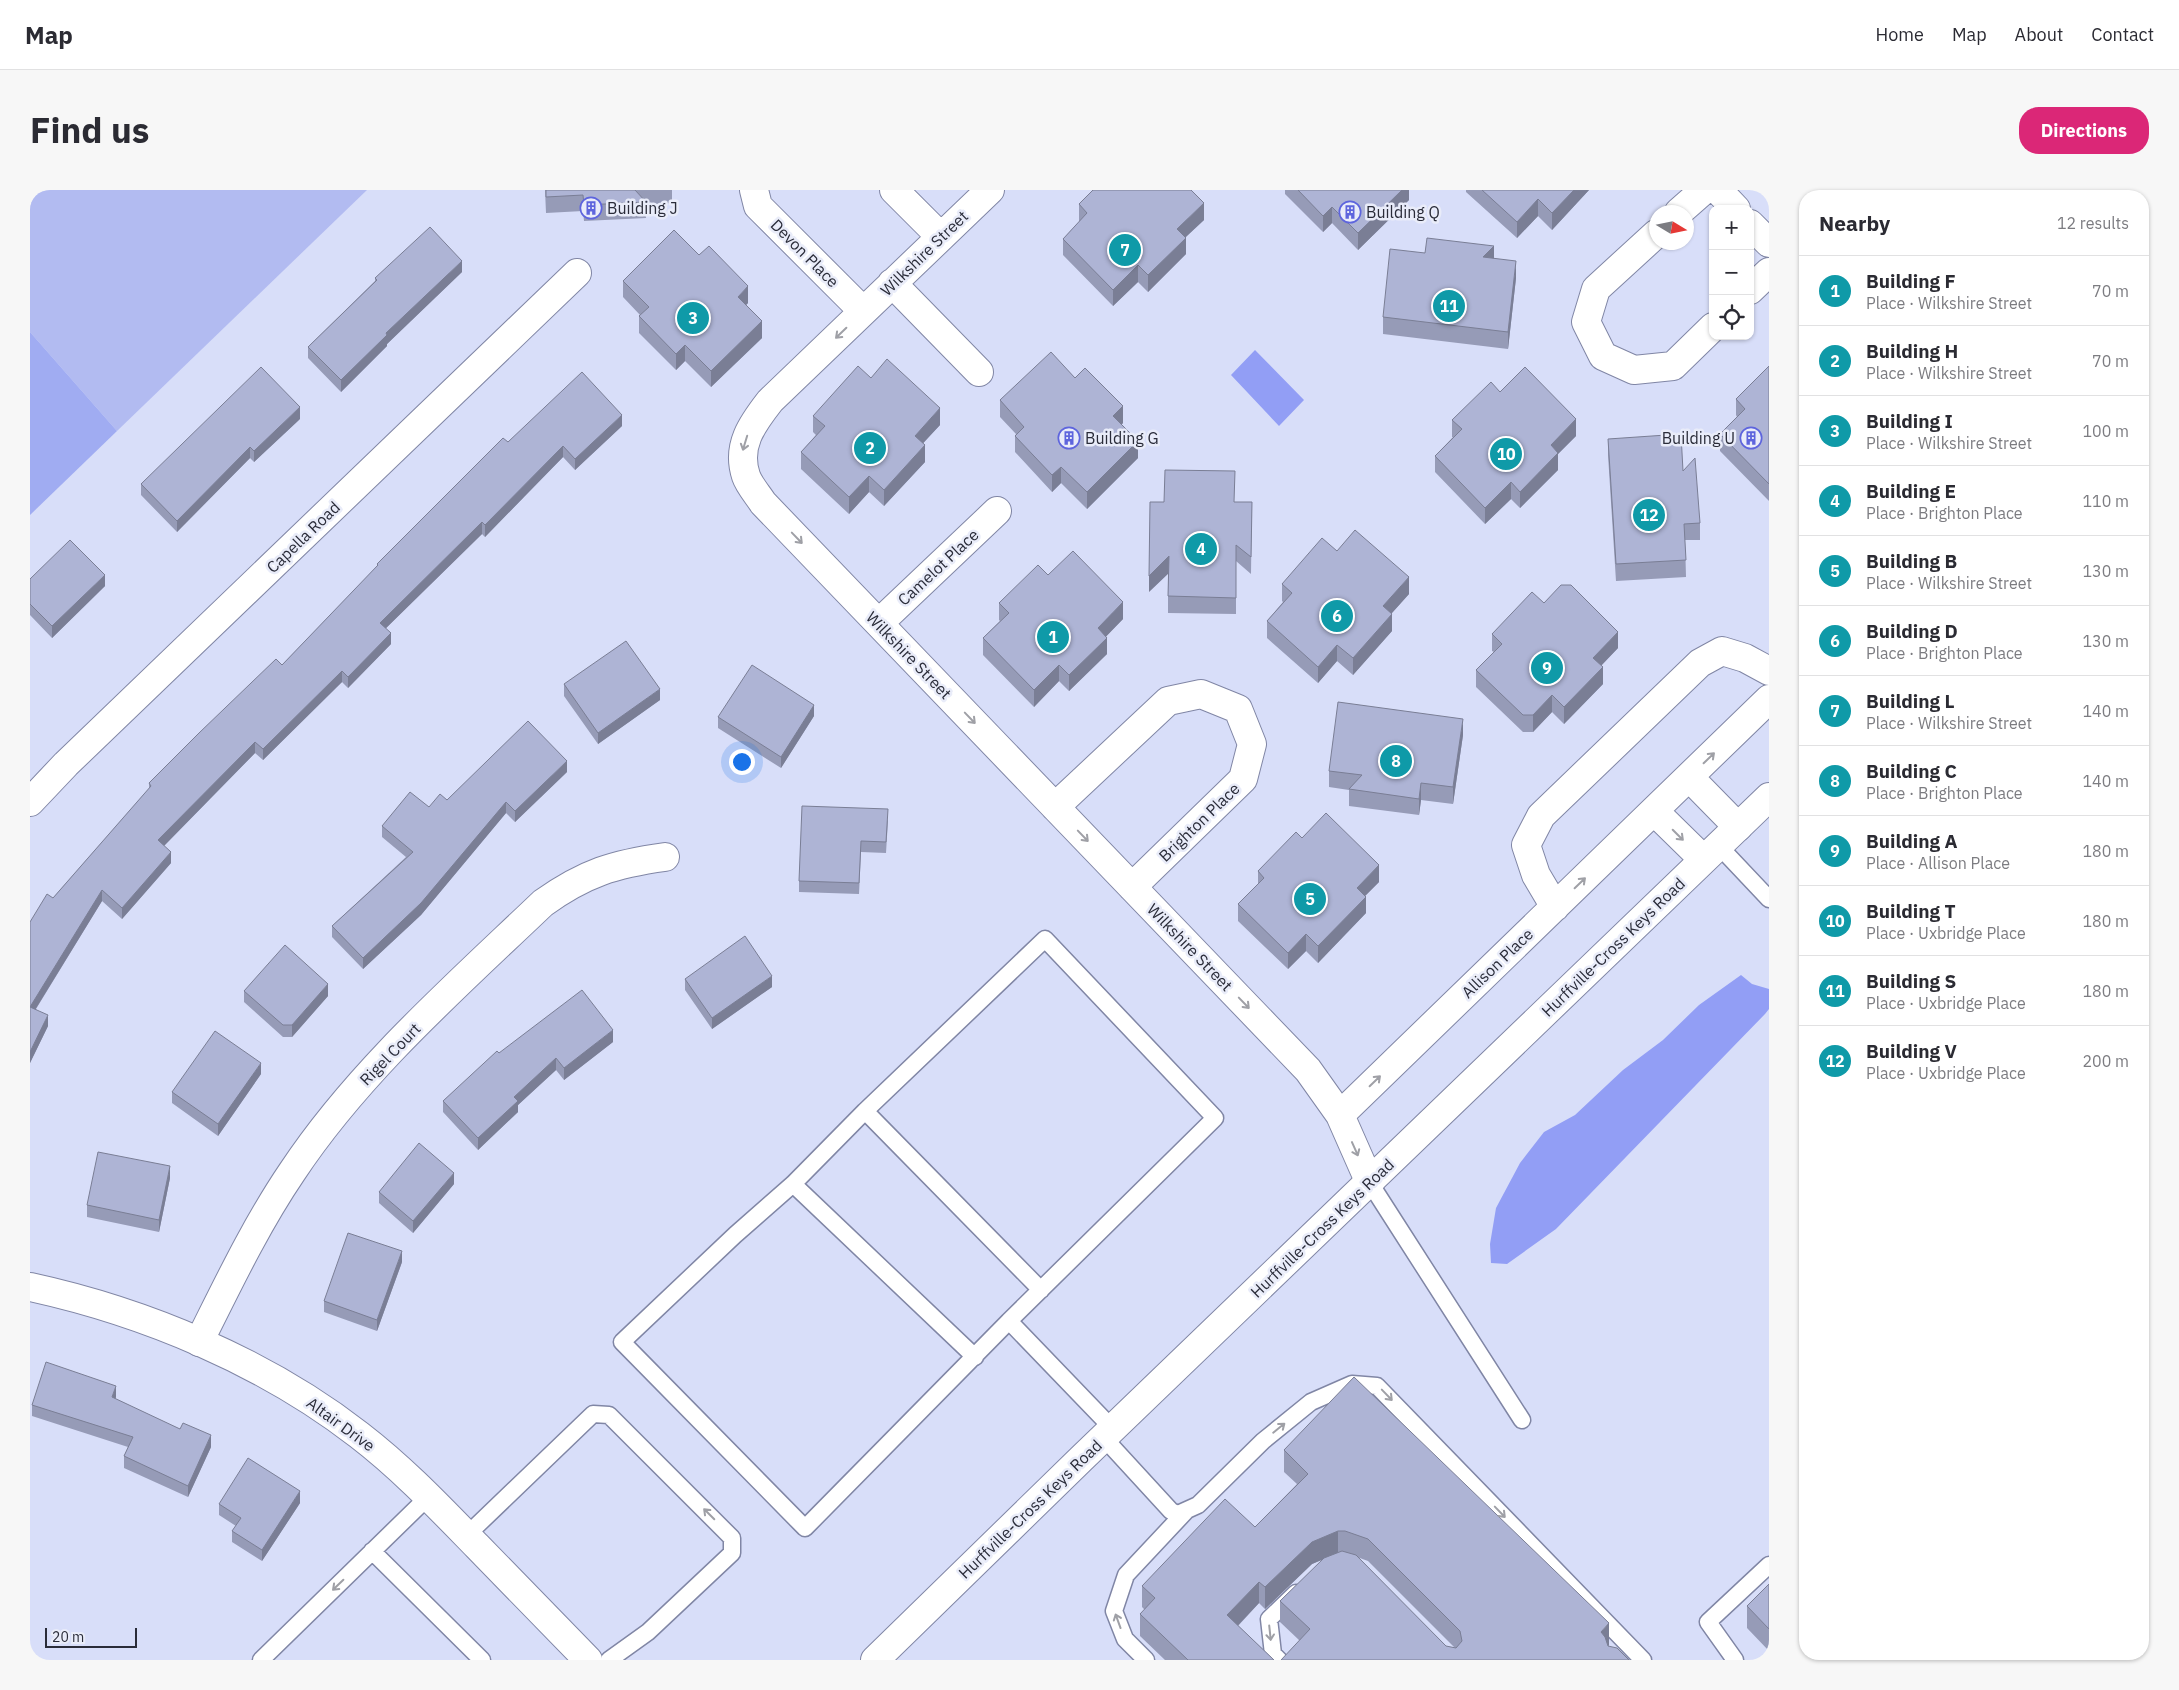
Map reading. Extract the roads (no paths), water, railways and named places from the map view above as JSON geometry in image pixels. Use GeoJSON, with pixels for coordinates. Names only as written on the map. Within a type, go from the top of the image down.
{"type":"FeatureCollection","features":[{"type":"Feature","properties":{"kind":"street","name":"Devon Place"},"geometry":{"type":"LineString","coordinates":[[754,190],[758,206],[863,311]]}},
{"type":"Feature","properties":{"kind":"street"},"geometry":{"type":"LineString","coordinates":[[894,190],[941,237]]}},
{"type":"Feature","properties":{"kind":"street","name":"Wilkshire Street"},"geometry":{"type":"LineString","coordinates":[[990,190],[770,401],[752,424],[742,448],[746,476],[763,503],[1308,1070],[1340,1115],[1370,1183]]}},
{"type":"Feature","properties":{"kind":"street"},"geometry":{"type":"LineString","coordinates":[[1687,205],[1704,190]]}},
{"type":"Feature","properties":{"kind":"street"},"geometry":{"type":"LineString","coordinates":[[1718,190],[1732,205]]}},
{"type":"Feature","properties":{"kind":"street"},"geometry":{"type":"LineString","coordinates":[[1754,228],[1769,243]]}},
{"type":"Feature","properties":{"kind":"street"},"geometry":{"type":"LineString","coordinates":[[1649,241],[1596,290],[1586,322],[1602,356],[1634,370],[1673,366],[1709,331]]}},
{"type":"Feature","properties":{"kind":"street"},"geometry":{"type":"LineString","coordinates":[[1754,286],[1769,272]]}},
{"type":"Feature","properties":{"kind":"street","name":"Capella Road"},"geometry":{"type":"LineString","coordinates":[[30,802],[66,764],[577,273]]}},
{"type":"Feature","properties":{"kind":"street"},"geometry":{"type":"LineString","coordinates":[[892,283],[979,372]]}},
{"type":"Feature","properties":{"kind":"street","name":"Camelot Place"},"geometry":{"type":"LineString","coordinates":[[879,623],[997,511]]}},
{"type":"Feature","properties":{"kind":"street"},"geometry":{"type":"LineString","coordinates":[[1555,907],[1536,875],[1526,845],[1541,816],[1700,664],[1722,651],[1746,658],[1769,672]]}},
{"type":"Feature","properties":{"kind":"street","name":"Brighton Place"},"geometry":{"type":"LineString","coordinates":[[1055,807],[1168,701],[1202,694],[1238,709],[1252,744],[1243,779],[1132,887]]}},
{"type":"Feature","properties":{"kind":"street","name":"Allison Place"},"geometry":{"type":"LineString","coordinates":[[1340,1115],[1769,699]]}},
{"type":"Feature","properties":{"kind":"street"},"geometry":{"type":"LineString","coordinates":[[1689,777],[1720,844]]}},
{"type":"Feature","properties":{"kind":"street","name":"Hurffville-Cross Keys Road"},"geometry":{"type":"LineString","coordinates":[[875,1660],[1769,797]]}},
{"type":"Feature","properties":{"kind":"street"},"geometry":{"type":"LineString","coordinates":[[1654,810],[1720,844]]}},
{"type":"Feature","properties":{"kind":"street","name":"Rigel Court"},"geometry":{"type":"LineString","coordinates":[[199,1342],[250,1242],[292,1172],[345,1101],[383,1058],[543,903],[568,885],[614,865],[665,857]]}},
{"type":"Feature","properties":{"kind":"street","name":"Altair Drive"},"geometry":{"type":"LineString","coordinates":[[30,1287],[124,1312],[199,1342],[273,1378],[317,1405],[365,1440],[428,1496],[588,1660]]}},
{"type":"Feature","properties":{"kind":"lane"},"geometry":{"type":"LineString","coordinates":[[1720,844],[1769,899]]}},
{"type":"Feature","properties":{"kind":"lane"},"geometry":{"type":"LineString","coordinates":[[1045,939],[1215,1118],[1009,1321],[805,1528],[622,1342],[736,1234],[793,1184],[865,1111],[1045,939]]}},
{"type":"Feature","properties":{"kind":"lane"},"geometry":{"type":"LineString","coordinates":[[865,1111],[1040,1290]]}},
{"type":"Feature","properties":{"kind":"lane"},"geometry":{"type":"LineString","coordinates":[[1370,1183],[1522,1420]]}},
{"type":"Feature","properties":{"kind":"lane"},"geometry":{"type":"LineString","coordinates":[[793,1184],[975,1357]]}},
{"type":"Feature","properties":{"kind":"lane"},"geometry":{"type":"LineString","coordinates":[[1009,1321],[1109,1433],[1171,1511],[1178,1514],[1186,1511]]}},
{"type":"Feature","properties":{"kind":"lane"},"geometry":{"type":"LineString","coordinates":[[1146,1660],[1125,1639],[1114,1611],[1126,1576],[1186,1511],[1208,1496],[1263,1441],[1311,1402],[1352,1384],[1377,1386],[1643,1660]]}},
{"type":"Feature","properties":{"kind":"lane"},"geometry":{"type":"LineString","coordinates":[[467,1535],[593,1414],[609,1415],[732,1538],[732,1553],[648,1632],[609,1660]]}},
{"type":"Feature","properties":{"kind":"lane"},"geometry":{"type":"LineString","coordinates":[[261,1660],[428,1496]]}},
{"type":"Feature","properties":{"kind":"lane"},"geometry":{"type":"LineString","coordinates":[[372,1551],[482,1660]]}},
{"type":"Feature","properties":{"kind":"lane"},"geometry":{"type":"LineString","coordinates":[[1735,1660],[1708,1622],[1769,1565]]}},
{"type":"Feature","properties":{"kind":"lane"},"geometry":{"type":"LineString","coordinates":[[1278,1660],[1273,1654],[1269,1619],[1305,1584]]}},
{"type":"Feature","properties":{"kind":"lane"},"geometry":{"type":"LineString","coordinates":[[1615,1660],[1630,1646]]}},
{"type":"Feature","properties":{"kind":"place","name":"Building J"},"geometry":{"type":"Point","coordinates":[591,208]}},
{"type":"Feature","properties":{"kind":"place","name":"Building Q"},"geometry":{"type":"Point","coordinates":[1350,212]}},
{"type":"Feature","properties":{"kind":"place","name":"Building L"},"geometry":{"type":"Point","coordinates":[1125,250]}},
{"type":"Feature","properties":{"kind":"place","name":"Building S"},"geometry":{"type":"Point","coordinates":[1449,306]}},
{"type":"Feature","properties":{"kind":"place","name":"Building I"},"geometry":{"type":"Point","coordinates":[693,318]}},
{"type":"Feature","properties":{"kind":"place","name":"Building G"},"geometry":{"type":"Point","coordinates":[1069,438]}},
{"type":"Feature","properties":{"kind":"place","name":"Building U"},"geometry":{"type":"Point","coordinates":[1751,438]}},
{"type":"Feature","properties":{"kind":"place","name":"Building H"},"geometry":{"type":"Point","coordinates":[870,448]}},
{"type":"Feature","properties":{"kind":"place","name":"Building T"},"geometry":{"type":"Point","coordinates":[1506,454]}},
{"type":"Feature","properties":{"kind":"place","name":"Building V"},"geometry":{"type":"Point","coordinates":[1649,515]}},
{"type":"Feature","properties":{"kind":"place","name":"Building E"},"geometry":{"type":"Point","coordinates":[1201,549]}},
{"type":"Feature","properties":{"kind":"place","name":"Building D"},"geometry":{"type":"Point","coordinates":[1337,616]}},
{"type":"Feature","properties":{"kind":"place","name":"Building F"},"geometry":{"type":"Point","coordinates":[1053,637]}},
{"type":"Feature","properties":{"kind":"place","name":"Building A"},"geometry":{"type":"Point","coordinates":[1547,668]}},
{"type":"Feature","properties":{"kind":"place","name":"Building C"},"geometry":{"type":"Point","coordinates":[1396,761]}},
{"type":"Feature","properties":{"kind":"place","name":"Building B"},"geometry":{"type":"Point","coordinates":[1310,899]}}]}
